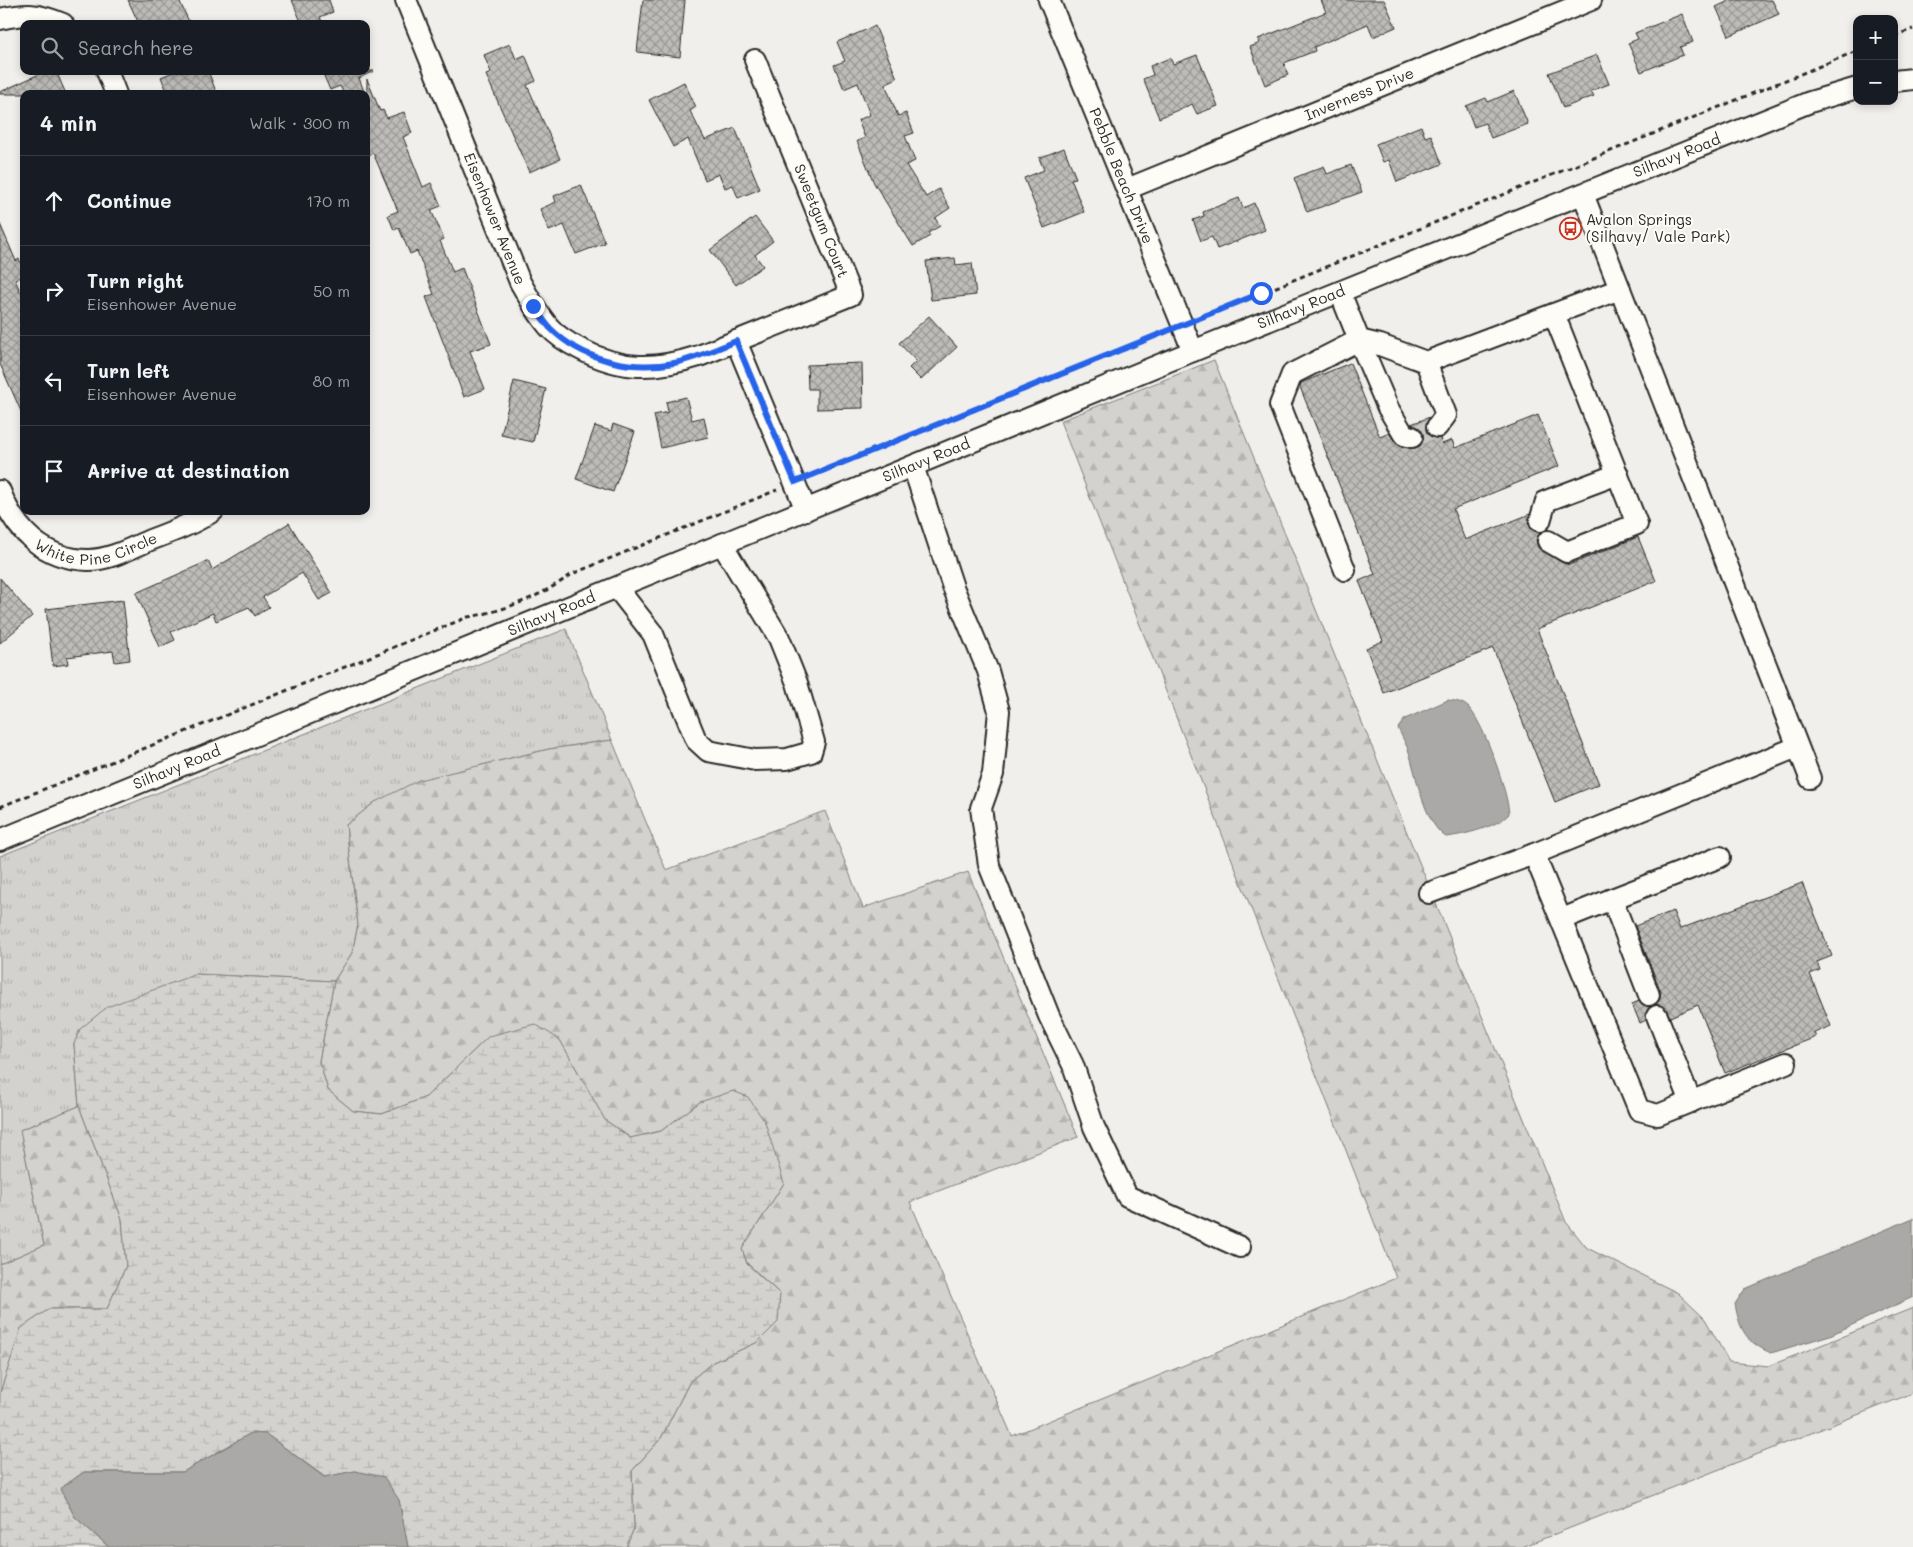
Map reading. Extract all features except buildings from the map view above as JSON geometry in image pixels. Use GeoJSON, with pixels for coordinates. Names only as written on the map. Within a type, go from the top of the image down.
{"type":"FeatureCollection","features":[{"type":"Feature","properties":{"kind":"street","name":"Eisenhower Avenue"},"geometry":{"type":"LineString","coordinates":[[406,0],[520,282],[533,306],[550,328],[573,345],[600,359],[626,365],[652,366],[676,363],[736,341]]}},
{"type":"Feature","properties":{"kind":"street","name":"Pebble Beach Drive"},"geometry":{"type":"LineString","coordinates":[[1049,0],[1193,351]]}},
{"type":"Feature","properties":{"kind":"street","name":"Inverness Drive"},"geometry":{"type":"LineString","coordinates":[[1127,189],[1591,0]]}},
{"type":"Feature","properties":{"kind":"street"},"geometry":{"type":"LineString","coordinates":[[0,19],[24,14],[47,17],[54,20]]}},
{"type":"Feature","properties":{"kind":"street","name":"Sweetgum Court"},"geometry":{"type":"LineString","coordinates":[[736,341],[851,295],[755,60]]}},
{"type":"Feature","properties":{"kind":"street"},"geometry":{"type":"LineString","coordinates":[[109,75],[114,90]]}},
{"type":"Feature","properties":{"kind":"street"},"geometry":{"type":"LineString","coordinates":[[1898,81],[1913,79]]}},
{"type":"Feature","properties":{"kind":"street","name":"Silhavy Road"},"geometry":{"type":"LineString","coordinates":[[0,840],[1193,351],[1810,102],[1853,89]]}},
{"type":"Feature","properties":{"kind":"street"},"geometry":{"type":"LineString","coordinates":[[1583,194],[1810,778]]}},
{"type":"Feature","properties":{"kind":"street"},"geometry":{"type":"LineString","coordinates":[[1345,570],[1280,405],[1292,374],[1359,340],[1380,345],[1426,362],[1620,289]]}},
{"type":"Feature","properties":{"kind":"street"},"geometry":{"type":"LineString","coordinates":[[1340,292],[1388,408],[1404,435],[1412,437]]}},
{"type":"Feature","properties":{"kind":"street"},"geometry":{"type":"LineString","coordinates":[[1548,541],[1566,552],[1637,524],[1554,314]]}},
{"type":"Feature","properties":{"kind":"street"},"geometry":{"type":"LineString","coordinates":[[736,341],[806,510]]}},
{"type":"Feature","properties":{"kind":"street"},"geometry":{"type":"LineString","coordinates":[[1426,362],[1446,415],[1437,427]]}},
{"type":"Feature","properties":{"kind":"street"},"geometry":{"type":"LineString","coordinates":[[913,466],[953,587],[988,672],[999,711],[993,774],[981,808],[988,865],[1049,1016],[1073,1065],[1094,1126],[1127,1196],[1240,1246]]}},
{"type":"Feature","properties":{"kind":"street"},"geometry":{"type":"LineString","coordinates":[[1540,521],[1546,501],[1618,474]]}},
{"type":"Feature","properties":{"kind":"street","name":"White Pine Circle"},"geometry":{"type":"LineString","coordinates":[[0,491],[14,522],[28,537],[43,547],[63,555],[88,560],[110,556],[191,524],[206,515]]}},
{"type":"Feature","properties":{"kind":"street"},"geometry":{"type":"LineString","coordinates":[[617,588],[653,634],[696,740],[708,751],[755,760],[787,759],[811,752],[814,742],[797,683],[779,638],[722,544]]}},
{"type":"Feature","properties":{"kind":"street"},"geometry":{"type":"LineString","coordinates":[[1429,893],[1534,854],[1797,746]]}},
{"type":"Feature","properties":{"kind":"street"},"geometry":{"type":"LineString","coordinates":[[1534,854],[1562,918],[1639,1110],[1658,1115],[1786,1063]]}},
{"type":"Feature","properties":{"kind":"street"},"geometry":{"type":"LineString","coordinates":[[1562,918],[1720,857]]}},
{"type":"Feature","properties":{"kind":"street"},"geometry":{"type":"LineString","coordinates":[[1612,899],[1649,995]]}},
{"type":"Feature","properties":{"kind":"street"},"geometry":{"type":"LineString","coordinates":[[1657,1016],[1691,1102]]}},
{"type":"Feature","properties":{"kind":"path"},"geometry":{"type":"LineString","coordinates":[[1898,35],[1913,29]]}},
{"type":"Feature","properties":{"kind":"path"},"geometry":{"type":"LineString","coordinates":[[0,807],[468,617],[492,613],[555,587],[572,574],[795,482],[1853,53]]}},
{"type":"Feature","properties":{"kind":"green space"},"geometry":{"type":"Polygon","coordinates":[[[1214,360],[1566,1222],[1587,1248],[1678,1293],[1705,1319],[1729,1362],[1769,1366],[1913,1308],[1913,1393],[1522,1547],[626,1547],[634,1528],[632,1471],[661,1438],[690,1381],[713,1362],[758,1342],[780,1294],[747,1263],[742,1249],[784,1183],[700,1102],[661,1131],[631,1138],[605,1120],[560,1040],[489,1036],[426,1097],[382,1114],[353,1111],[328,1090],[319,1061],[334,981],[352,953],[358,925],[346,825],[375,802],[419,780],[549,749],[612,740],[666,870],[825,811],[863,908],[968,872],[1078,1137],[910,1202],[1012,1436],[1396,1278],[1060,421],[1214,360]]]}},
{"type":"Feature","properties":{"kind":"green space"},"geometry":{"type":"Polygon","coordinates":[[[566,629],[612,740],[549,749],[482,765],[375,802],[346,825],[358,925],[352,953],[334,981],[196,974],[74,1044],[79,1106],[20,1130],[44,1245],[0,1264],[0,856],[566,629]]]}},
{"type":"Feature","properties":{"kind":"green space"},"geometry":{"type":"Polygon","coordinates":[[[196,974],[334,981],[319,1061],[328,1090],[353,1111],[382,1114],[426,1097],[489,1036],[535,1024],[560,1040],[605,1120],[630,1138],[661,1131],[700,1102],[733,1091],[748,1097],[765,1122],[784,1183],[742,1249],[747,1264],[780,1294],[778,1322],[758,1342],[713,1362],[690,1381],[661,1438],[632,1471],[634,1528],[626,1547],[408,1547],[399,1500],[355,1471],[325,1477],[266,1434],[251,1433],[183,1472],[84,1472],[60,1489],[75,1517],[109,1547],[0,1547],[0,1393],[21,1328],[49,1309],[107,1309],[126,1266],[122,1219],[79,1106],[74,1044],[80,1029],[107,1007],[196,974]]]}},
{"type":"Feature","properties":{"kind":"green space"},"geometry":{"type":"Polygon","coordinates":[[[79,1106],[122,1219],[126,1266],[107,1309],[49,1309],[22,1328],[0,1393],[0,1264],[44,1245],[20,1130],[79,1106]]]}},
{"type":"Feature","properties":{"kind":"shaded area"},"geometry":{"type":"Polygon","coordinates":[[[1448,700],[1467,706],[1475,716],[1500,775],[1509,814],[1504,819],[1489,826],[1446,837],[1438,830],[1426,810],[1408,749],[1398,728],[1405,719],[1448,700]]]}},
{"type":"Feature","properties":{"kind":"shaded area"},"geometry":{"type":"Polygon","coordinates":[[[1913,1218],[1913,1297],[1830,1335],[1771,1353],[1750,1340],[1739,1321],[1735,1304],[1745,1289],[1913,1218]]]}},
{"type":"Feature","properties":{"kind":"shaded area"},"geometry":{"type":"Polygon","coordinates":[[[251,1433],[266,1434],[324,1477],[355,1471],[384,1477],[399,1500],[408,1547],[109,1547],[75,1517],[60,1489],[84,1472],[183,1472],[251,1433]]]}},
{"type":"Feature","properties":{"kind":"tunnel"},"geometry":{"type":"LineString","coordinates":[[1412,437],[1437,427]]}},
{"type":"Feature","properties":{"kind":"place","name":"Avalon Springs (Silhavy/ Vale Park)"},"geometry":{"type":"Point","coordinates":[1570,229]}},
{"type":"Feature","properties":{"kind":"route"},"geometry":{"type":"LineString","coordinates":[[533,306],[550,328],[573,345],[600,359],[626,365],[652,366],[676,363],[736,341],[795,482],[1261,293]]}}]}
